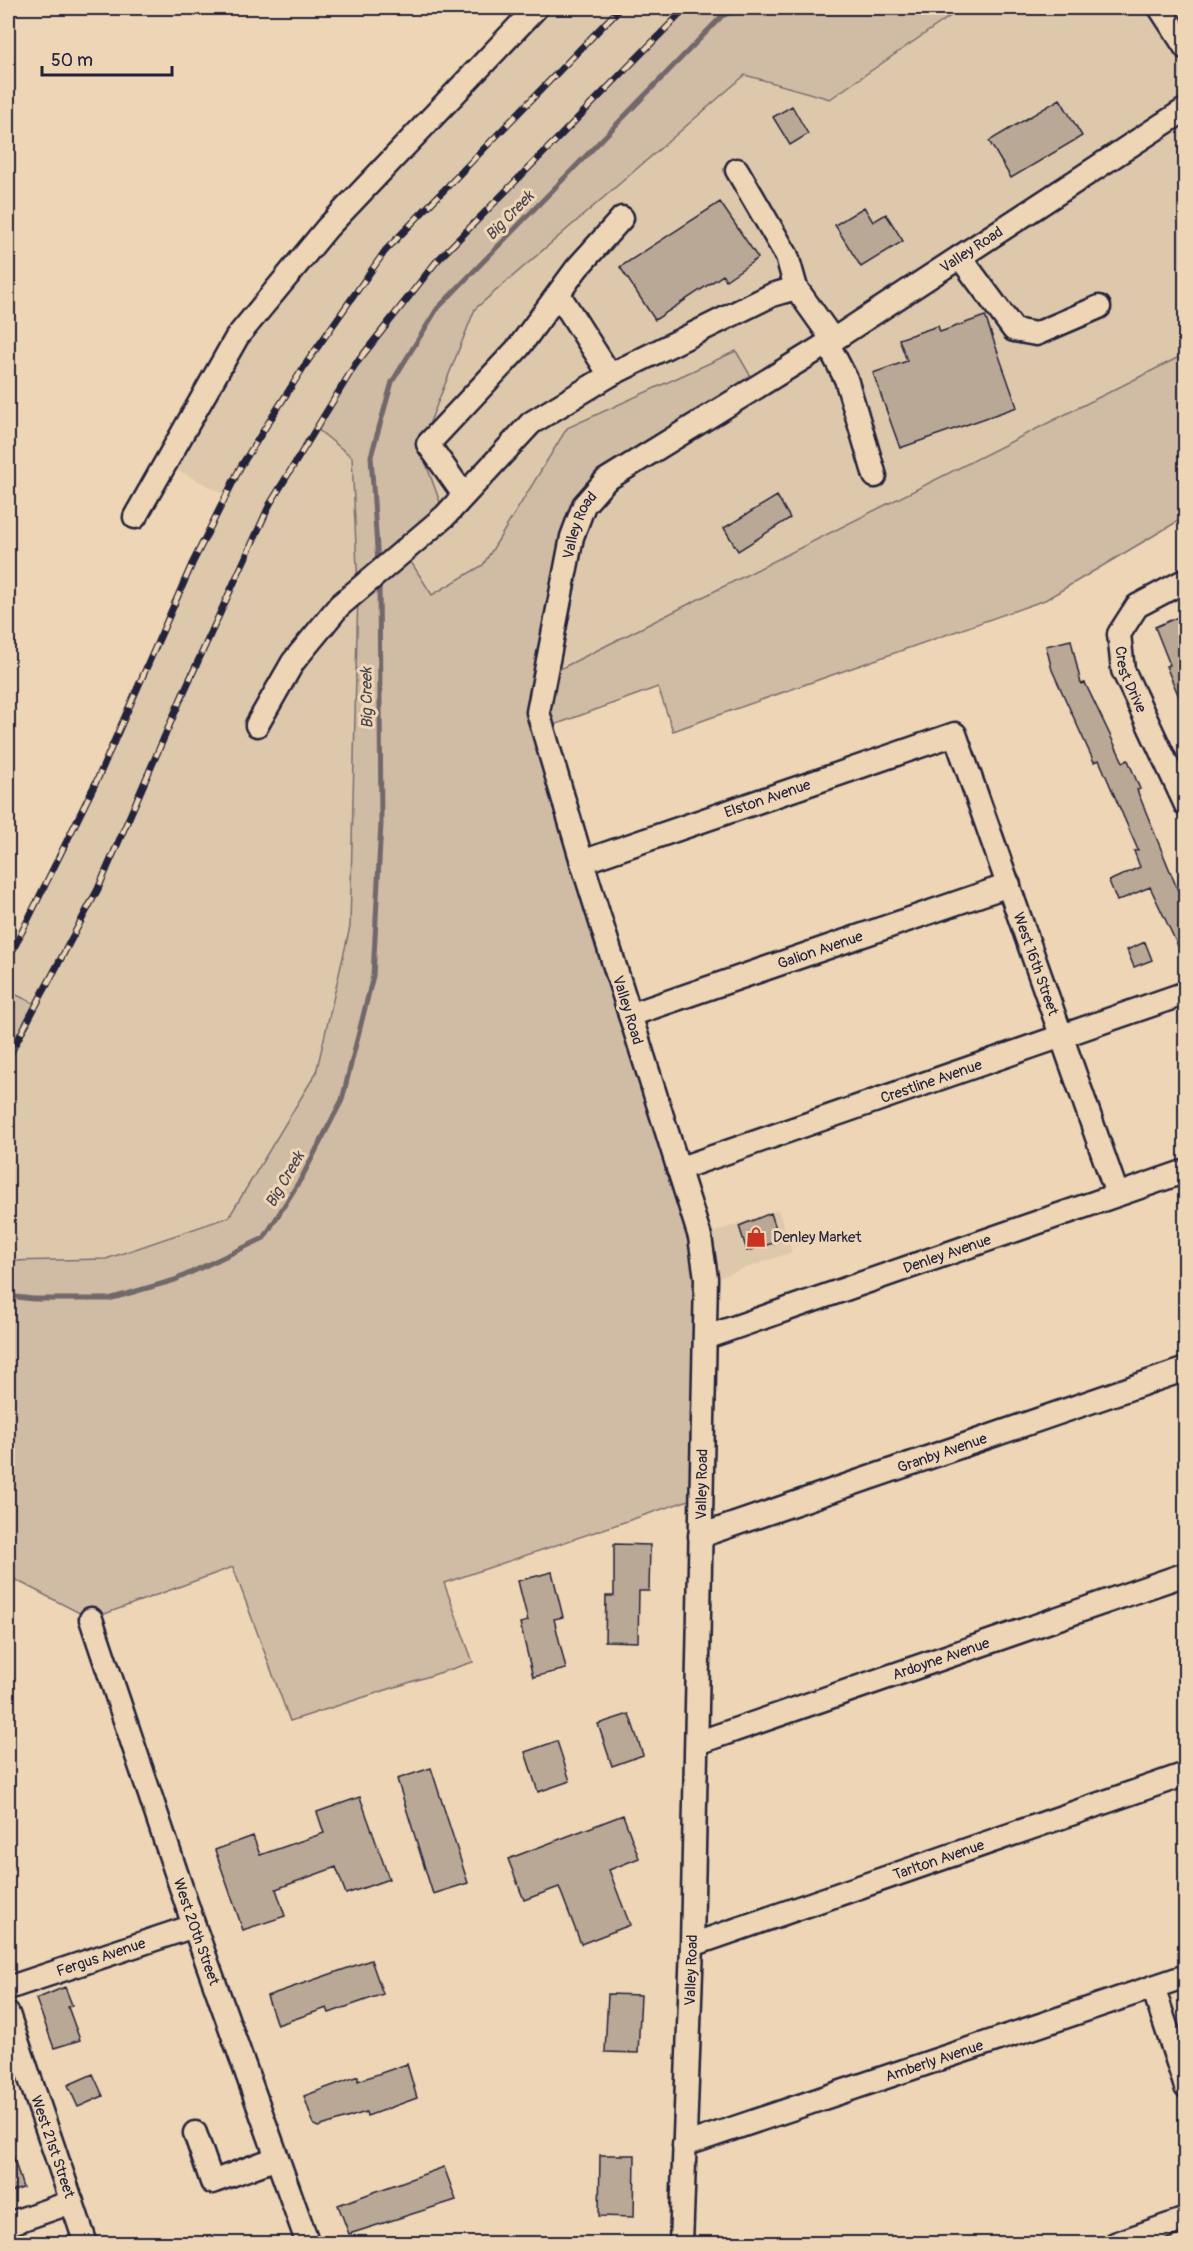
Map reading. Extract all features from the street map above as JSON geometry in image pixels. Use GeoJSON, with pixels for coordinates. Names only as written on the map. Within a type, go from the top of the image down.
{"type":"FeatureCollection","features":[{"type":"Feature","properties":{"kind":"street"},"geometry":{"type":"LineString","coordinates":[[135,517],[237,337],[327,228],[536,8]]}},
{"type":"Feature","properties":{"kind":"street"},"geometry":{"type":"LineString","coordinates":[[1160,8],[1185,48]]}},
{"type":"Feature","properties":{"kind":"street","name":"Valley Road"},"geometry":{"type":"LineString","coordinates":[[681,2244],[692,1945],[691,1883],[697,1743],[706,1278],[701,1242],[582,862],[538,712],[572,537],[584,505],[606,480],[830,342],[1185,109]]}},
{"type":"Feature","properties":{"kind":"street"},"geometry":{"type":"LineString","coordinates":[[737,170],[787,256],[796,288],[841,364],[875,476]]}},
{"type":"Feature","properties":{"kind":"street"},"geometry":{"type":"LineString","coordinates":[[464,495],[428,444],[519,347],[577,268],[622,218]]}},
{"type":"Feature","properties":{"kind":"street"},"geometry":{"type":"LineString","coordinates":[[960,257],[1014,330],[1036,334],[1099,307]]}},
{"type":"Feature","properties":{"kind":"street"},"geometry":{"type":"LineString","coordinates":[[257,725],[293,662],[339,606],[445,516],[531,423],[610,375],[772,295],[796,288]]}},
{"type":"Feature","properties":{"kind":"street"},"geometry":{"type":"LineString","coordinates":[[559,295],[610,375]]}},
{"type":"Feature","properties":{"kind":"street","name":"Crest Drive"},"geometry":{"type":"LineString","coordinates":[[1185,580],[1137,606],[1119,634],[1123,670],[1185,805]]}},
{"type":"Feature","properties":{"kind":"street","name":"Elston Avenue"},"geometry":{"type":"LineString","coordinates":[[582,862],[955,734]]}},
{"type":"Feature","properties":{"kind":"street","name":"West 16th Street"},"geometry":{"type":"LineString","coordinates":[[955,734],[1117,1194]]}},
{"type":"Feature","properties":{"kind":"street","name":"Galion Avenue"},"geometry":{"type":"LineString","coordinates":[[630,1016],[1009,885]]}},
{"type":"Feature","properties":{"kind":"street","name":"Crestline Avenue"},"geometry":{"type":"LineString","coordinates":[[678,1169],[1185,993]]}},
{"type":"Feature","properties":{"kind":"street","name":"Denley Avenue"},"geometry":{"type":"LineString","coordinates":[[706,1337],[1185,1171]]}},
{"type":"Feature","properties":{"kind":"street","name":"Granby Avenue"},"geometry":{"type":"LineString","coordinates":[[700,1536],[1185,1369]]}},
{"type":"Feature","properties":{"kind":"street","name":"Ardoyne Avenue"},"geometry":{"type":"LineString","coordinates":[[697,1743],[1185,1574]]}},
{"type":"Feature","properties":{"kind":"street","name":"West 20th Street"},"geometry":{"type":"LineString","coordinates":[[91,1619],[194,1926],[308,2244]]}},
{"type":"Feature","properties":{"kind":"street","name":"Tarlton Avenue"},"geometry":{"type":"LineString","coordinates":[[692,1945],[1185,1774]]}},
{"type":"Feature","properties":{"kind":"street","name":"Fergus Avenue"},"geometry":{"type":"LineString","coordinates":[[8,1988],[194,1926]]}},
{"type":"Feature","properties":{"kind":"street","name":"Amberly Avenue"},"geometry":{"type":"LineString","coordinates":[[684,2145],[1185,1976]]}},
{"type":"Feature","properties":{"kind":"street"},"geometry":{"type":"LineString","coordinates":[[1152,1987],[1185,2087]]}},
{"type":"Feature","properties":{"kind":"street","name":"West 21st Street"},"geometry":{"type":"LineString","coordinates":[[8,2014],[86,2244]]}},
{"type":"Feature","properties":{"kind":"street"},"geometry":{"type":"LineString","coordinates":[[195,2133],[212,2182],[278,2158]]}},
{"type":"Feature","properties":{"kind":"street"},"geometry":{"type":"LineString","coordinates":[[8,2224],[72,2202]]}},
{"type":"Feature","properties":{"kind":"street"},"geometry":{"type":"LineString","coordinates":[[1115,2244],[1185,2219]]}},
{"type":"Feature","properties":{"kind":"shaded area"},"geometry":{"type":"Polygon","coordinates":[[[536,8],[686,8],[436,262],[355,365],[317,428],[352,457],[358,590],[350,927],[316,1073],[229,1217],[106,1259],[8,1261],[8,1058],[37,1005],[8,991],[8,960],[98,778],[192,564],[226,495],[165,464],[237,337],[536,8]]]}},
{"type":"Feature","properties":{"kind":"shaded area"},"geometry":{"type":"Polygon","coordinates":[[[686,8],[962,8],[830,99],[745,75],[475,309],[420,447],[445,516],[404,551],[432,595],[483,565],[567,428],[736,351],[757,387],[584,505],[544,677],[1185,354],[1185,517],[1045,600],[673,731],[658,687],[543,729],[701,1242],[701,1496],[444,1583],[473,1662],[290,1721],[233,1567],[91,1619],[14,1579],[8,1587],[8,1261],[106,1259],[229,1217],[316,1073],[350,927],[358,590],[352,457],[316,428],[355,365],[436,262],[686,8]]]}},
{"type":"Feature","properties":{"kind":"shaded area"},"geometry":{"type":"Polygon","coordinates":[[[962,8],[1185,8],[1185,354],[543,678],[567,428],[483,565],[432,596],[404,551],[420,447],[475,309],[745,75],[830,99],[962,8]]]}},
{"type":"Feature","properties":{"kind":"shaded area"},"geometry":{"type":"Polygon","coordinates":[[[8,991],[38,1005],[8,1058],[8,991]]]}},
{"type":"Feature","properties":{"kind":"shaded area"},"geometry":{"type":"Polygon","coordinates":[[[778,1210],[792,1252],[706,1282],[700,1237],[778,1210]]]}},
{"type":"Feature","properties":{"kind":"building"},"geometry":{"type":"Polygon","coordinates":[[[1060,99],[1082,136],[1011,178],[989,141],[1060,99]]]}},
{"type":"Feature","properties":{"kind":"building"},"geometry":{"type":"Polygon","coordinates":[[[792,106],[808,134],[790,145],[773,117],[792,106]]]}},
{"type":"Feature","properties":{"kind":"building"},"geometry":{"type":"Polygon","coordinates":[[[720,202],[758,258],[726,280],[723,275],[655,320],[620,267],[720,202]]]}},
{"type":"Feature","properties":{"kind":"building"},"geometry":{"type":"Polygon","coordinates":[[[864,207],[873,222],[886,214],[903,241],[861,267],[835,225],[864,207]]]}},
{"type":"Feature","properties":{"kind":"building"},"geometry":{"type":"Polygon","coordinates":[[[985,316],[1017,407],[900,448],[873,373],[907,361],[899,339],[938,326],[940,332],[985,316]]]}},
{"type":"Feature","properties":{"kind":"building"},"geometry":{"type":"Polygon","coordinates":[[[777,496],[790,518],[738,551],[724,528],[777,496]]]}},
{"type":"Feature","properties":{"kind":"building"},"geometry":{"type":"Polygon","coordinates":[[[1178,617],[1185,635],[1185,711],[1166,666],[1170,665],[1155,627],[1178,617]]]}},
{"type":"Feature","properties":{"kind":"building"},"geometry":{"type":"Polygon","coordinates":[[[1071,640],[1081,684],[1085,683],[1123,762],[1128,760],[1140,789],[1137,790],[1185,908],[1185,961],[1150,887],[1117,901],[1109,881],[1140,867],[1134,851],[1138,850],[1099,760],[1094,762],[1052,670],[1046,646],[1071,640]]]}},
{"type":"Feature","properties":{"kind":"building"},"geometry":{"type":"Polygon","coordinates":[[[1145,942],[1152,960],[1134,967],[1127,950],[1145,942]]]}},
{"type":"Feature","properties":{"kind":"building"},"geometry":{"type":"Polygon","coordinates":[[[771,1213],[780,1241],[747,1251],[739,1226],[771,1213]]]}},
{"type":"Feature","properties":{"kind":"building"},"geometry":{"type":"Polygon","coordinates":[[[614,1544],[650,1545],[649,1591],[639,1591],[638,1642],[605,1641],[606,1596],[614,1596],[614,1544]]]}},
{"type":"Feature","properties":{"kind":"building"},"geometry":{"type":"Polygon","coordinates":[[[552,1572],[563,1617],[554,1619],[566,1669],[533,1677],[520,1623],[528,1621],[518,1581],[552,1572]]]}},
{"type":"Feature","properties":{"kind":"building"},"geometry":{"type":"Polygon","coordinates":[[[629,1714],[643,1755],[612,1766],[598,1724],[629,1714]]]}},
{"type":"Feature","properties":{"kind":"building"},"geometry":{"type":"Polygon","coordinates":[[[557,1741],[570,1781],[538,1792],[525,1752],[557,1741]]]}},
{"type":"Feature","properties":{"kind":"building"},"geometry":{"type":"Polygon","coordinates":[[[431,1768],[468,1883],[433,1894],[397,1779],[431,1768]]]}},
{"type":"Feature","properties":{"kind":"building"},"geometry":{"type":"Polygon","coordinates":[[[360,1797],[389,1879],[346,1894],[336,1867],[276,1889],[285,1916],[243,1930],[215,1850],[253,1836],[260,1855],[324,1833],[317,1812],[360,1797]]]}},
{"type":"Feature","properties":{"kind":"building"},"geometry":{"type":"Polygon","coordinates":[[[623,1815],[639,1858],[609,1870],[630,1925],[581,1944],[559,1887],[524,1900],[508,1859],[623,1815]]]}},
{"type":"Feature","properties":{"kind":"building"},"geometry":{"type":"Polygon","coordinates":[[[371,1960],[383,1994],[329,2013],[327,2008],[277,2025],[267,1996],[371,1960]]]}},
{"type":"Feature","properties":{"kind":"building"},"geometry":{"type":"Polygon","coordinates":[[[65,1987],[72,2005],[68,2007],[80,2040],[54,2048],[36,1999],[65,1987]]]}},
{"type":"Feature","properties":{"kind":"building"},"geometry":{"type":"Polygon","coordinates":[[[608,1994],[641,1995],[638,2053],[605,2052],[608,1994]]]}},
{"type":"Feature","properties":{"kind":"building"},"geometry":{"type":"Polygon","coordinates":[[[407,2064],[417,2098],[367,2116],[366,2112],[318,2127],[314,2125],[304,2096],[358,2076],[358,2081],[407,2064]]]}},
{"type":"Feature","properties":{"kind":"building"},"geometry":{"type":"Polygon","coordinates":[[[93,2074],[103,2096],[78,2107],[68,2085],[93,2074]]]}},
{"type":"Feature","properties":{"kind":"building"},"geometry":{"type":"Polygon","coordinates":[[[8,2149],[11,2149],[23,2188],[8,2193],[8,2149]]]}},
{"type":"Feature","properties":{"kind":"building"},"geometry":{"type":"Polygon","coordinates":[[[600,2155],[635,2155],[634,2217],[599,2216],[600,2155]]]}},
{"type":"Feature","properties":{"kind":"building"},"geometry":{"type":"Polygon","coordinates":[[[444,2167],[456,2200],[349,2234],[338,2205],[444,2167]]]}},
{"type":"Feature","properties":{"kind":"waterway","name":"Big Creek"},"geometry":{"type":"LineString","coordinates":[[378,564],[371,456],[392,382],[437,309],[722,16],[740,8]]}},
{"type":"Feature","properties":{"kind":"waterway","name":"Big Creek"},"geometry":{"type":"LineString","coordinates":[[8,1296],[33,1299],[109,1299],[175,1280],[264,1238],[302,1177],[342,1100],[373,976],[381,823],[379,582]]}},
{"type":"Feature","properties":{"kind":"railway"},"geometry":{"type":"LineString","coordinates":[[8,960],[98,778],[192,564],[241,466],[305,365],[385,251],[620,8]]}},
{"type":"Feature","properties":{"kind":"railway"},"geometry":{"type":"LineString","coordinates":[[8,1058],[98,889],[183,694],[270,504],[355,365],[436,262],[686,8]]}},
{"type":"Feature","properties":{"kind":"place","name":"Denley Market"},"geometry":{"type":"Point","coordinates":[756,1237]}}]}
